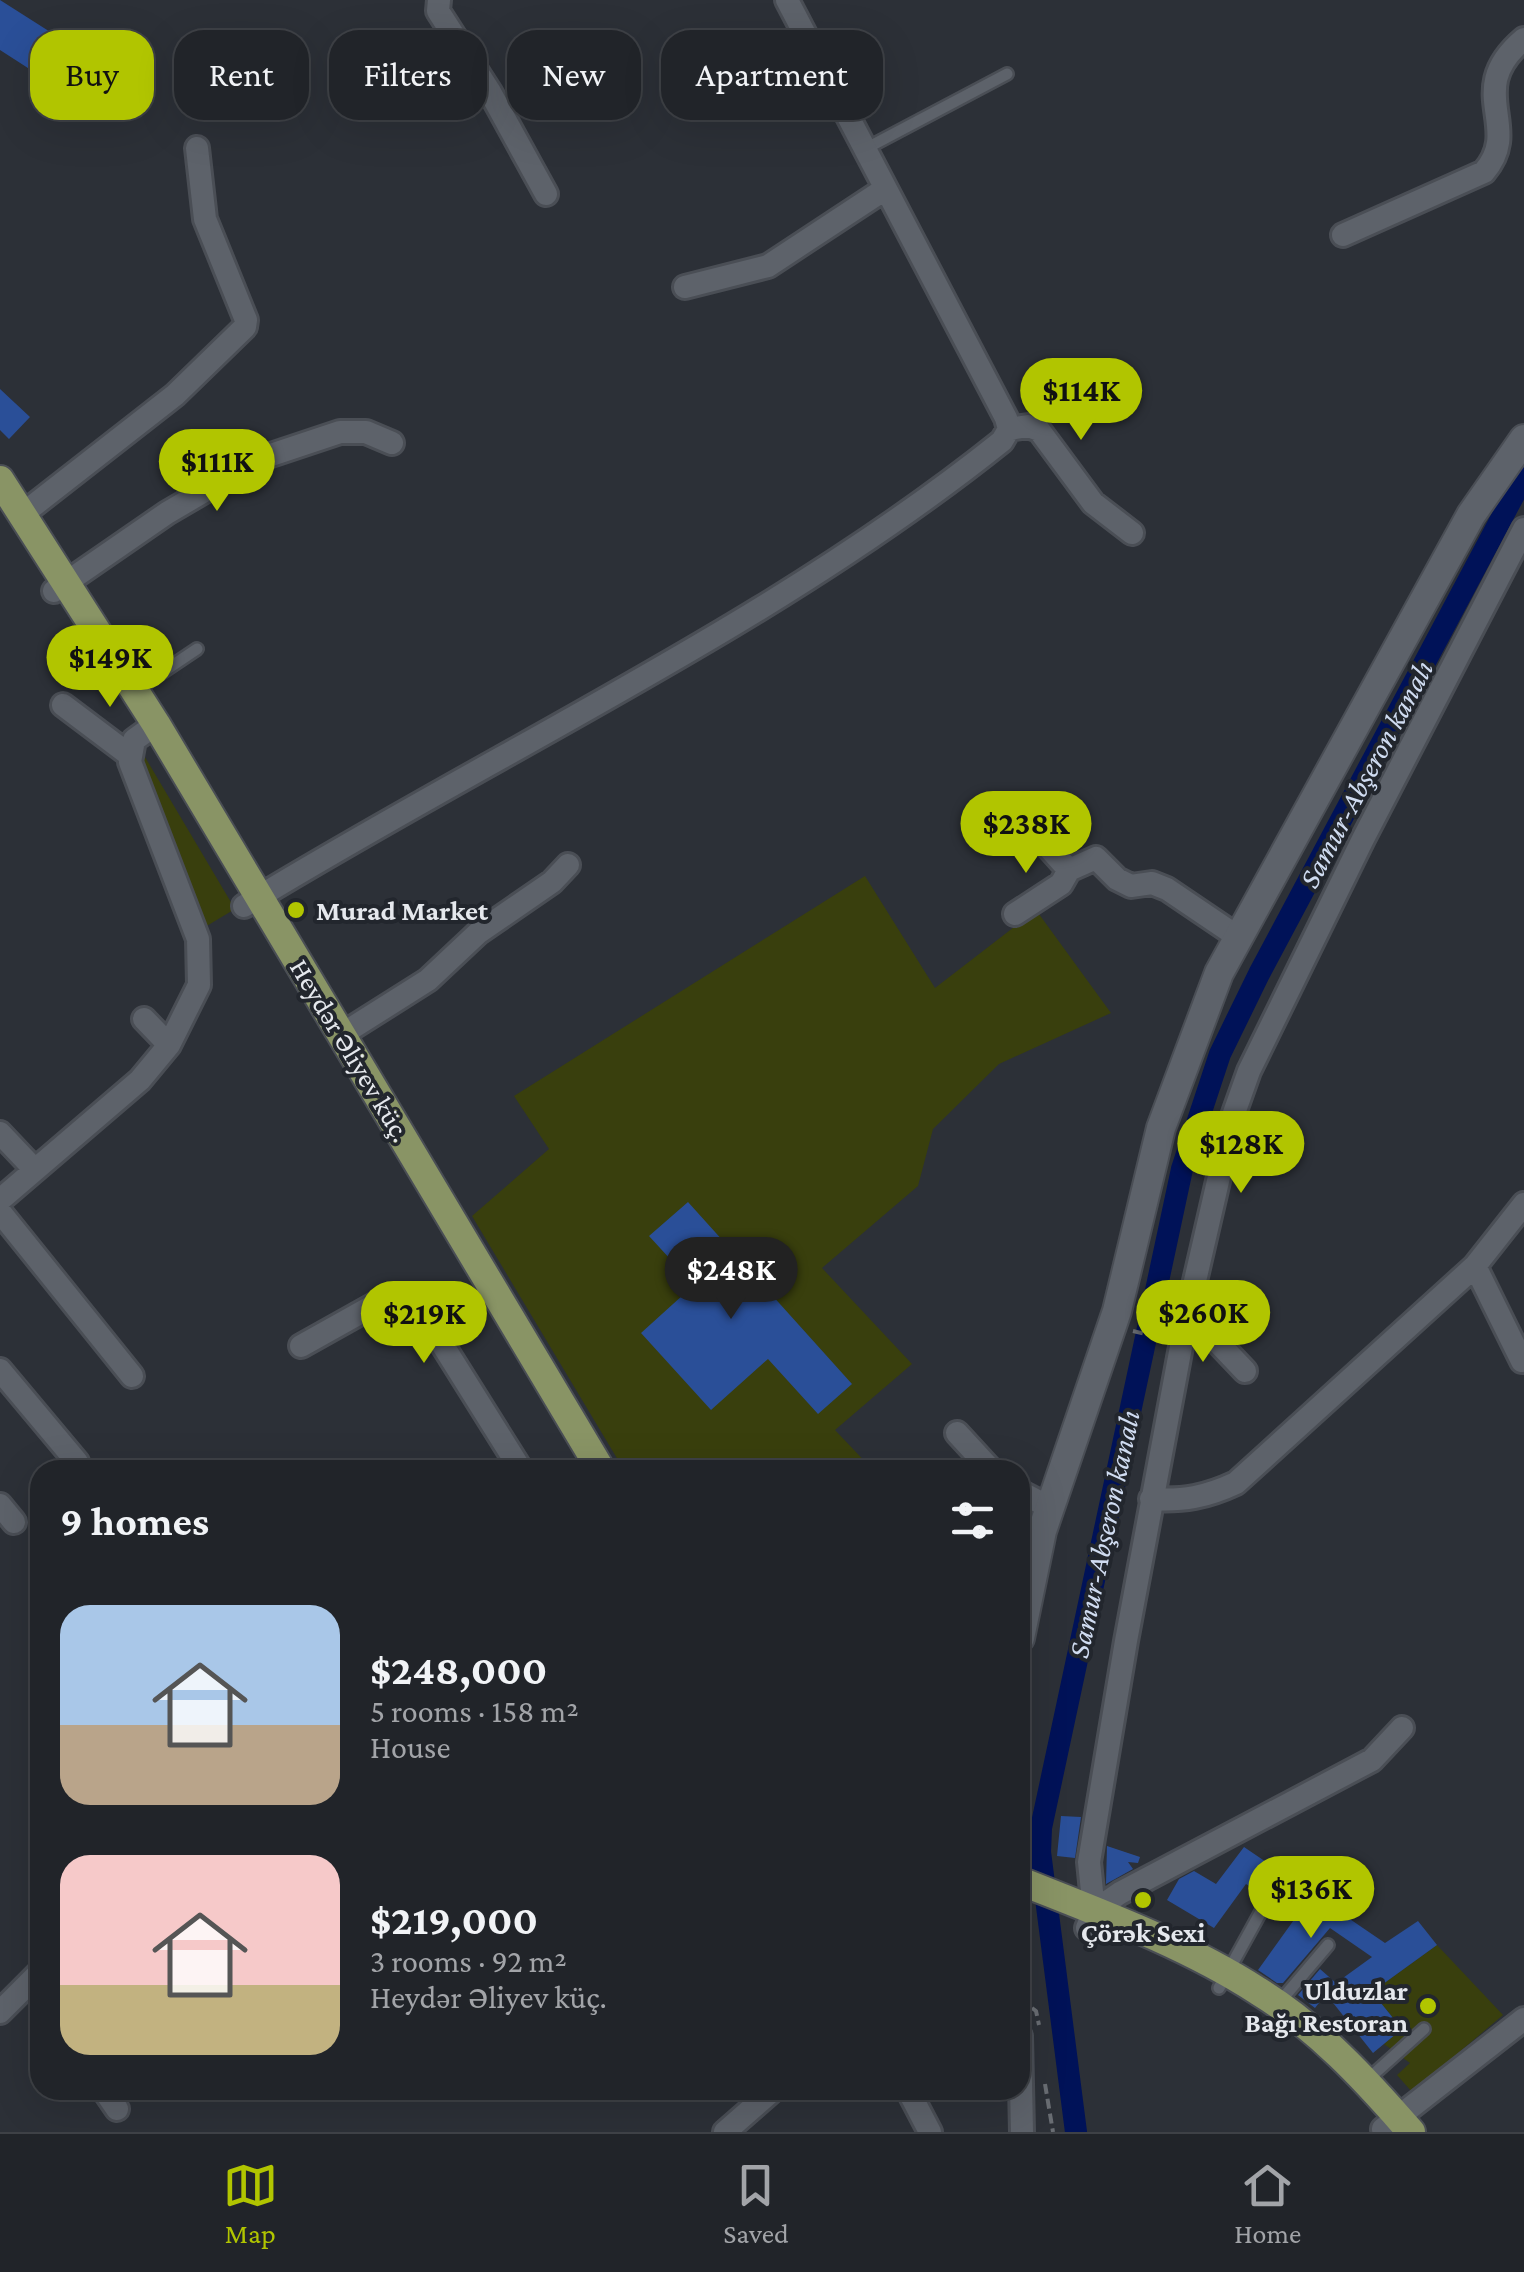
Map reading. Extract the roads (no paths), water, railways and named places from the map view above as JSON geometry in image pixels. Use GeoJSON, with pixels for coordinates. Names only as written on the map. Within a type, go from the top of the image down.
{"type":"FeatureCollection","features":[{"type":"Feature","properties":{"kind":"main road","name":"Heydər Əliyev küç."},"geometry":{"type":"LineString","coordinates":[[0,480],[12,511],[61,587],[136,690],[142,737]]}},
{"type":"Feature","properties":{"kind":"main road","name":"Heydər Əliyev küç."},"geometry":{"type":"LineString","coordinates":[[61,587],[142,737],[341,1035],[596,1460]]}},
{"type":"Feature","properties":{"kind":"main road","name":"Heydər Əliyev küç."},"geometry":{"type":"LineString","coordinates":[[252,902],[573,1460]]}},
{"type":"Feature","properties":{"kind":"main road"},"geometry":{"type":"LineString","coordinates":[[1030,1887],[1086,1918],[1278,2004],[1365,2082],[1394,2127]]}},
{"type":"Feature","properties":{"kind":"main road"},"geometry":{"type":"LineString","coordinates":[[1030,1903],[1086,1918]]}},
{"type":"Feature","properties":{"kind":"main road"},"geometry":{"type":"LineString","coordinates":[[1223,1980],[1394,2127]]}},
{"type":"Feature","properties":{"kind":"street"},"geometry":{"type":"LineString","coordinates":[[439,0],[438,11],[490,92],[546,194]]}},
{"type":"Feature","properties":{"kind":"street"},"geometry":{"type":"LineString","coordinates":[[787,0],[1008,429]]}},
{"type":"Feature","properties":{"kind":"street"},"geometry":{"type":"LineString","coordinates":[[1343,235],[1484,172],[1503,158],[1512,138],[1498,83],[1500,66],[1524,39]]}},
{"type":"Feature","properties":{"kind":"street"},"geometry":{"type":"LineString","coordinates":[[12,511],[175,395],[245,327],[246,320],[204,219],[197,148]]}},
{"type":"Feature","properties":{"kind":"street"},"geometry":{"type":"LineString","coordinates":[[685,288],[768,266],[885,189]]}},
{"type":"Feature","properties":{"kind":"street"},"geometry":{"type":"LineString","coordinates":[[1008,429],[1028,426],[1039,430],[1093,502],[1132,533]]}},
{"type":"Feature","properties":{"kind":"street"},"geometry":{"type":"LineString","coordinates":[[252,902],[496,757],[623,688],[827,564],[966,470],[1002,441],[1008,429]]}},
{"type":"Feature","properties":{"kind":"street"},"geometry":{"type":"LineString","coordinates":[[61,587],[168,513],[258,459],[340,432],[366,432],[392,443]]}},
{"type":"Feature","properties":{"kind":"street"},"geometry":{"type":"LineString","coordinates":[[1030,1592],[1049,1506],[1117,1310],[1161,1128],[1196,1029],[1238,936],[1471,514],[1524,439]]}},
{"type":"Feature","properties":{"kind":"street"},"geometry":{"type":"LineString","coordinates":[[1086,1918],[1091,1843],[1151,1499],[1186,1320],[1234,1116],[1249,1072],[1372,821],[1524,529]]}},
{"type":"Feature","properties":{"kind":"street"},"geometry":{"type":"LineString","coordinates":[[0,1200],[140,1080],[169,1045],[199,985],[198,939],[142,737],[64,705]]}},
{"type":"Feature","properties":{"kind":"street"},"geometry":{"type":"LineString","coordinates":[[1022,818],[1069,870]]}},
{"type":"Feature","properties":{"kind":"street"},"geometry":{"type":"LineString","coordinates":[[1016,914],[1061,884],[1069,870],[1096,858],[1118,879],[1131,886],[1152,883],[1167,889],[1238,936]]}},
{"type":"Feature","properties":{"kind":"street"},"geometry":{"type":"LineString","coordinates":[[341,1035],[428,980],[478,933],[552,882],[568,866]]}},
{"type":"Feature","properties":{"kind":"street"},"geometry":{"type":"LineString","coordinates":[[144,1019],[169,1045]]}},
{"type":"Feature","properties":{"kind":"street"},"geometry":{"type":"LineString","coordinates":[[0,1134],[35,1170]]}},
{"type":"Feature","properties":{"kind":"street"},"geometry":{"type":"LineString","coordinates":[[1151,1499],[1196,1499],[1236,1482],[1475,1266],[1524,1204]]}},
{"type":"Feature","properties":{"kind":"street"},"geometry":{"type":"LineString","coordinates":[[0,1212],[132,1376]]}},
{"type":"Feature","properties":{"kind":"street"},"geometry":{"type":"LineString","coordinates":[[1475,1266],[1522,1361]]}},
{"type":"Feature","properties":{"kind":"street"},"geometry":{"type":"LineString","coordinates":[[301,1346],[385,1298],[420,1314],[515,1460]]}},
{"type":"Feature","properties":{"kind":"street"},"geometry":{"type":"LineString","coordinates":[[1186,1320],[1207,1331],[1245,1371]]}},
{"type":"Feature","properties":{"kind":"street"},"geometry":{"type":"LineString","coordinates":[[0,1370],[75,1460]]}},
{"type":"Feature","properties":{"kind":"street"},"geometry":{"type":"LineString","coordinates":[[957,1434],[982,1460]]}},
{"type":"Feature","properties":{"kind":"street"},"geometry":{"type":"LineString","coordinates":[[1030,1497],[1049,1506]]}},
{"type":"Feature","properties":{"kind":"street"},"geometry":{"type":"LineString","coordinates":[[1086,1918],[1180,1858],[1372,1760],[1402,1728]]}},
{"type":"Feature","properties":{"kind":"street"},"geometry":{"type":"LineString","coordinates":[[0,2012],[30,1988]]}},
{"type":"Feature","properties":{"kind":"street"},"geometry":{"type":"LineString","coordinates":[[1394,2127],[1524,2019]]}},
{"type":"Feature","properties":{"kind":"street"},"geometry":{"type":"LineString","coordinates":[[725,2132],[762,2100]]}},
{"type":"Feature","properties":{"kind":"street"},"geometry":{"type":"LineString","coordinates":[[913,2100],[930,2132]]}},
{"type":"Feature","properties":{"kind":"street"},"geometry":{"type":"LineString","coordinates":[[1021,2100],[1022,2132]]}},
{"type":"Feature","properties":{"kind":"lane"},"geometry":{"type":"LineString","coordinates":[[866,149],[1007,74]]}},
{"type":"Feature","properties":{"kind":"lane"},"geometry":{"type":"LineString","coordinates":[[136,690],[196,649]]}},
{"type":"Feature","properties":{"kind":"lane"},"geometry":{"type":"LineString","coordinates":[[1223,1980],[1263,1908]]}},
{"type":"Feature","properties":{"kind":"lane"},"geometry":{"type":"LineString","coordinates":[[1278,2004],[1328,1945]]}},
{"type":"Feature","properties":{"kind":"lane"},"geometry":{"type":"LineString","coordinates":[[1365,2082],[1424,2029]]}},
{"type":"Feature","properties":{"kind":"waterway","name":"Samur-Abşeron kanalı"},"geometry":{"type":"LineString","coordinates":[[1076,2132],[1040,1852],[1041,1828],[1182,1169],[1220,1054],[1259,974],[1524,476]]}},
{"type":"Feature","properties":{"kind":"place","name":"Murad Market"},"geometry":{"type":"Point","coordinates":[296,910]}},
{"type":"Feature","properties":{"kind":"place","name":"Çörək Sexi"},"geometry":{"type":"Point","coordinates":[1143,1900]}},
{"type":"Feature","properties":{"kind":"place","name":"Ulduzlar Bağı Restoran"},"geometry":{"type":"Point","coordinates":[1428,2006]}}]}
